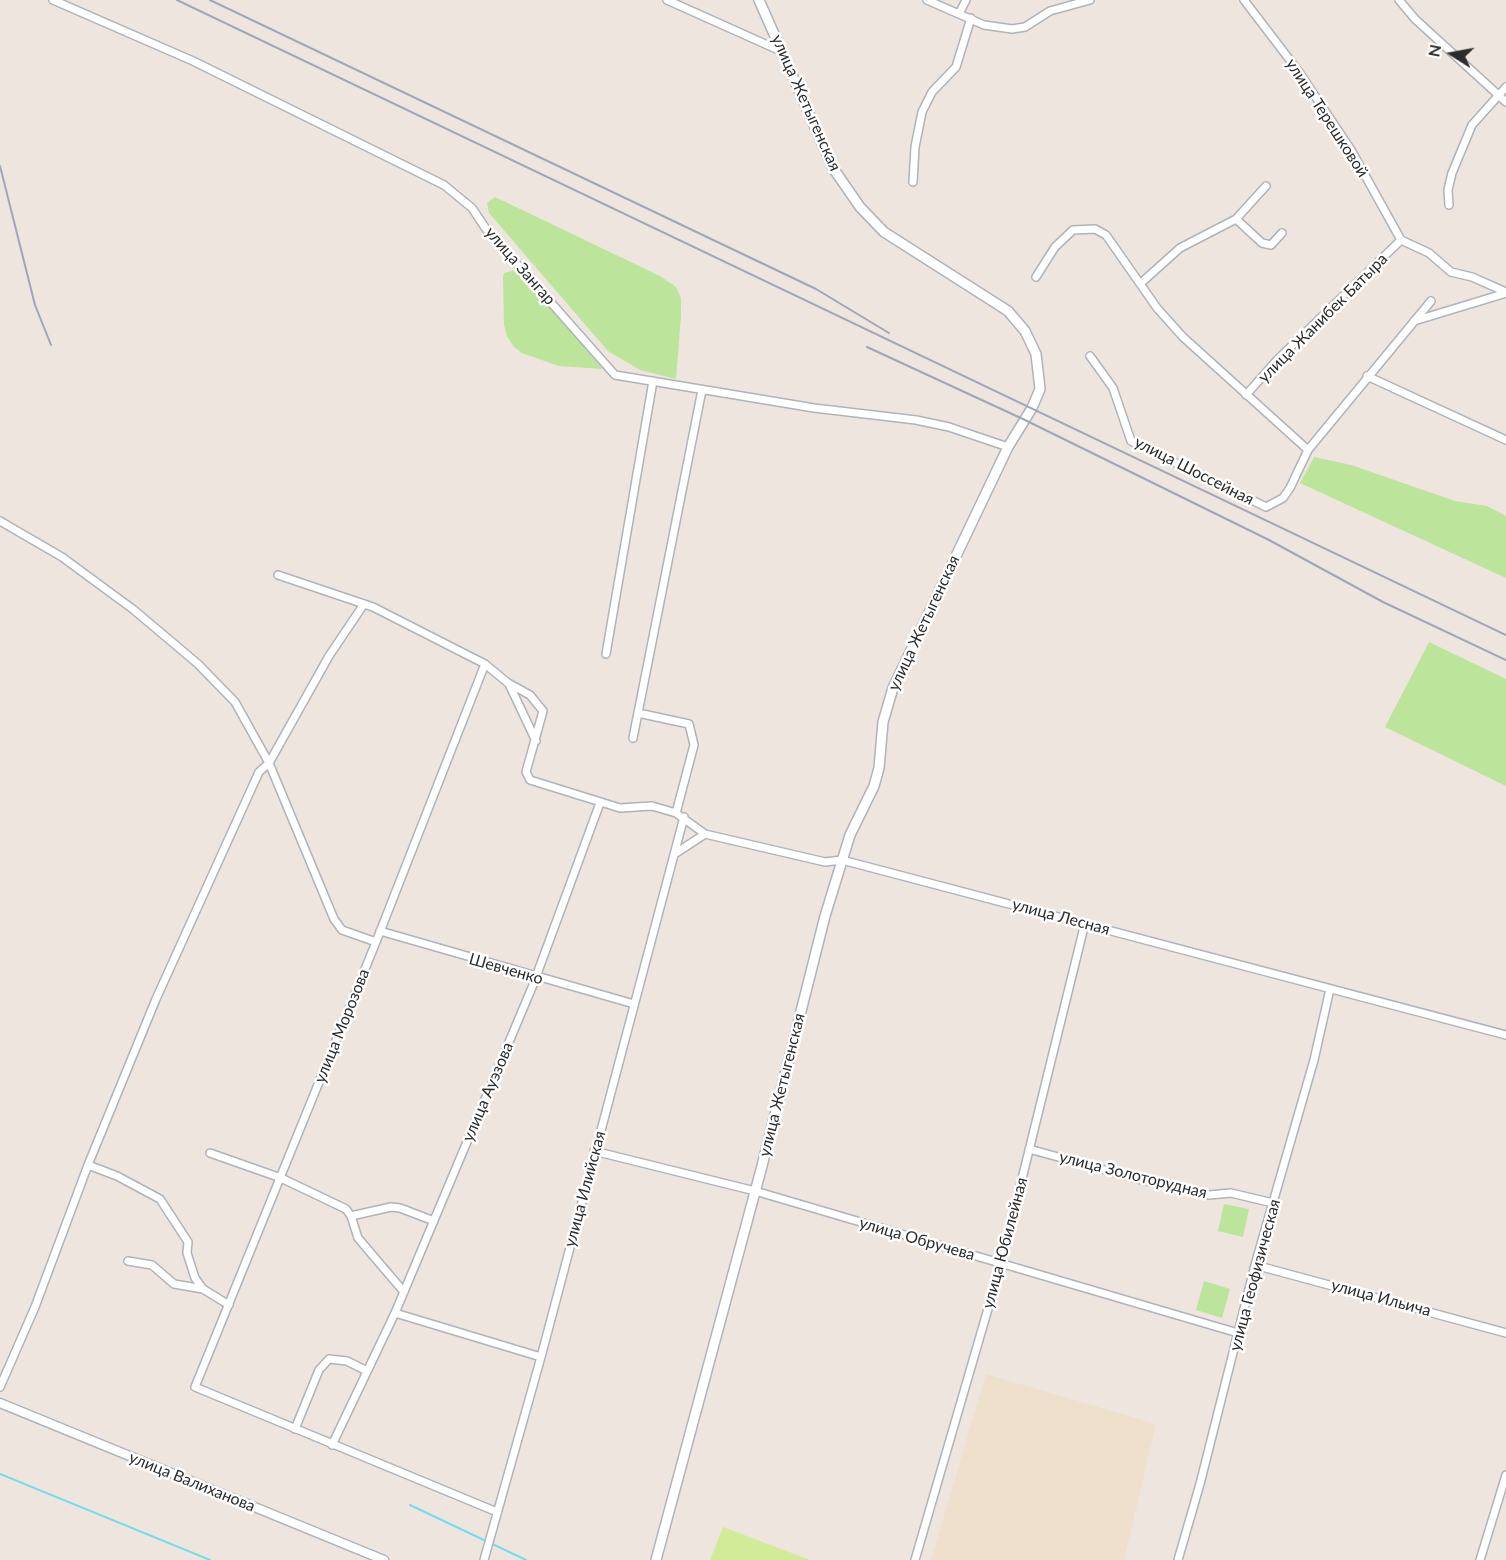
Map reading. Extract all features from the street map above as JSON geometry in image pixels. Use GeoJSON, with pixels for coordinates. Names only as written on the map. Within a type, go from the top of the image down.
{"type":"FeatureCollection","features":[{"type":"Feature","properties":{"kind":"main road","name":"улица Жетыгенская"},"geometry":{"type":"LineString","coordinates":[[656,1560],[755,1191],[825,916],[850,835],[874,786],[883,722],[893,688],[1008,447],[1032,408],[1040,389],[1036,354],[1025,331],[1008,311],[884,232],[860,207],[832,168],[759,0]]}},
{"type":"Feature","properties":{"kind":"street","name":"улица Зангар"},"geometry":{"type":"LineString","coordinates":[[53,0],[193,61],[444,185],[472,208],[486,229],[615,375],[702,390],[916,420],[1008,447]]}},
{"type":"Feature","properties":{"kind":"street"},"geometry":{"type":"LineString","coordinates":[[667,0],[783,52]]}},
{"type":"Feature","properties":{"kind":"street"},"geometry":{"type":"LineString","coordinates":[[927,0],[960,12],[984,25],[1012,29],[1025,27],[1050,11],[1090,0]]}},
{"type":"Feature","properties":{"kind":"street"},"geometry":{"type":"LineString","coordinates":[[960,12],[966,0]]}},
{"type":"Feature","properties":{"kind":"street","name":"улица Терешковой"},"geometry":{"type":"LineString","coordinates":[[1244,0],[1299,72],[1351,150],[1401,240]]}},
{"type":"Feature","properties":{"kind":"street"},"geometry":{"type":"LineString","coordinates":[[1399,0],[1415,20],[1506,102]]}},
{"type":"Feature","properties":{"kind":"street"},"geometry":{"type":"LineString","coordinates":[[914,182],[915,147],[926,99],[956,67],[971,18]]}},
{"type":"Feature","properties":{"kind":"street"},"geometry":{"type":"LineString","coordinates":[[1449,205],[1448,190],[1452,173],[1472,125],[1506,87]]}},
{"type":"Feature","properties":{"kind":"street"},"geometry":{"type":"LineString","coordinates":[[1141,283],[1180,248],[1236,219],[1266,186]]}},
{"type":"Feature","properties":{"kind":"street"},"geometry":{"type":"LineString","coordinates":[[1236,219],[1263,243],[1271,245],[1282,233]]}},
{"type":"Feature","properties":{"kind":"street"},"geometry":{"type":"LineString","coordinates":[[1036,277],[1054,247],[1073,230],[1085,227],[1106,235],[1157,308],[1183,337],[1308,450],[1431,301]]}},
{"type":"Feature","properties":{"kind":"street"},"geometry":{"type":"LineString","coordinates":[[1401,240],[1430,253],[1451,272],[1472,277],[1506,292]]}},
{"type":"Feature","properties":{"kind":"street","name":"улица Жанибек Батыра"},"geometry":{"type":"LineString","coordinates":[[1246,395],[1277,360],[1401,240]]}},
{"type":"Feature","properties":{"kind":"street"},"geometry":{"type":"LineString","coordinates":[[1413,321],[1506,292]]}},
{"type":"Feature","properties":{"kind":"street","name":"улица Шоссейная"},"geometry":{"type":"LineString","coordinates":[[1090,356],[1097,361],[1113,388],[1131,441],[1266,507],[1283,498],[1308,450]]}},
{"type":"Feature","properties":{"kind":"street"},"geometry":{"type":"LineString","coordinates":[[1367,376],[1506,440]]}},
{"type":"Feature","properties":{"kind":"street"},"geometry":{"type":"LineString","coordinates":[[606,654],[653,381]]}},
{"type":"Feature","properties":{"kind":"street"},"geometry":{"type":"LineString","coordinates":[[633,738],[702,390]]}},
{"type":"Feature","properties":{"kind":"street"},"geometry":{"type":"LineString","coordinates":[[0,521],[62,557],[134,610],[198,664],[235,702],[269,763],[334,919],[349,934],[376,942]]}},
{"type":"Feature","properties":{"kind":"street"},"geometry":{"type":"LineString","coordinates":[[278,575],[364,604],[485,664],[508,683],[530,695],[543,711],[526,772],[528,778],[600,803]]}},
{"type":"Feature","properties":{"kind":"street"},"geometry":{"type":"LineString","coordinates":[[0,1387],[35,1307],[88,1165],[171,965],[259,772],[269,763],[329,656],[364,604]]}},
{"type":"Feature","properties":{"kind":"street","name":"улица Морозова"},"geometry":{"type":"LineString","coordinates":[[295,1429],[195,1387],[376,942],[485,664]]}},
{"type":"Feature","properties":{"kind":"street"},"geometry":{"type":"LineString","coordinates":[[508,683],[536,741]]}},
{"type":"Feature","properties":{"kind":"street"},"geometry":{"type":"LineString","coordinates":[[638,713],[689,724],[694,745],[676,813]]}},
{"type":"Feature","properties":{"kind":"street","name":"улица Лесная"},"geometry":{"type":"LineString","coordinates":[[600,803],[620,808],[652,806],[684,817],[705,834],[825,862],[842,860],[1506,1035]]}},
{"type":"Feature","properties":{"kind":"street","name":"улица Ауэзова"},"geometry":{"type":"LineString","coordinates":[[332,1444],[395,1313],[434,1221],[536,977],[600,803]]}},
{"type":"Feature","properties":{"kind":"street","name":"улица Илийская"},"geometry":{"type":"LineString","coordinates":[[484,1560],[541,1358],[684,817]]}},
{"type":"Feature","properties":{"kind":"street"},"geometry":{"type":"LineString","coordinates":[[676,853],[705,834]]}},
{"type":"Feature","properties":{"kind":"street","name":"улица Юбилейная"},"geometry":{"type":"LineString","coordinates":[[915,1560],[1000,1264],[1085,923]]}},
{"type":"Feature","properties":{"kind":"street","name":"Шевченко"},"geometry":{"type":"LineString","coordinates":[[380,931],[634,1004]]}},
{"type":"Feature","properties":{"kind":"street","name":"улица Геофизическая"},"geometry":{"type":"LineString","coordinates":[[1178,1560],[1200,1484],[1255,1265],[1314,1060],[1330,989]]}},
{"type":"Feature","properties":{"kind":"street","name":"улица Золоторудная"},"geometry":{"type":"LineString","coordinates":[[1029,1149],[1209,1195],[1231,1193],[1273,1203]]}},
{"type":"Feature","properties":{"kind":"street","name":"улица Обручева"},"geometry":{"type":"LineString","coordinates":[[594,1151],[755,1191],[1238,1334]]}},
{"type":"Feature","properties":{"kind":"street"},"geometry":{"type":"LineString","coordinates":[[210,1153],[281,1178],[346,1209],[351,1216],[358,1238],[404,1292]]}},
{"type":"Feature","properties":{"kind":"street"},"geometry":{"type":"LineString","coordinates":[[88,1165],[117,1176],[160,1199],[182,1229],[188,1242],[190,1268],[203,1289]]}},
{"type":"Feature","properties":{"kind":"street"},"geometry":{"type":"LineString","coordinates":[[351,1216],[391,1207],[434,1221]]}},
{"type":"Feature","properties":{"kind":"street"},"geometry":{"type":"LineString","coordinates":[[128,1261],[152,1265],[174,1284],[203,1289],[229,1305]]}},
{"type":"Feature","properties":{"kind":"street","name":"улица Ильича"},"geometry":{"type":"LineString","coordinates":[[1255,1265],[1506,1333]]}},
{"type":"Feature","properties":{"kind":"street"},"geometry":{"type":"LineString","coordinates":[[395,1313],[483,1338],[541,1358]]}},
{"type":"Feature","properties":{"kind":"street"},"geometry":{"type":"LineString","coordinates":[[368,1371],[347,1361],[329,1359],[320,1370],[295,1429],[497,1512]]}},
{"type":"Feature","properties":{"kind":"street","name":"улица Валиханова"},"geometry":{"type":"LineString","coordinates":[[0,1403],[384,1560]]}},
{"type":"Feature","properties":{"kind":"street"},"geometry":{"type":"LineString","coordinates":[[1480,1560],[1506,1475]]}},
{"type":"Feature","properties":{"kind":"shaded area"},"geometry":{"type":"Polygon","coordinates":[[[986,1374],[1156,1424],[1124,1560],[931,1560],[986,1374]]]}},
{"type":"Feature","properties":{"kind":"green space"},"geometry":{"type":"Polygon","coordinates":[[[495,197],[660,276],[676,287],[681,298],[681,316],[676,379],[640,370],[608,351],[489,213],[487,203],[495,197]]]}},
{"type":"Feature","properties":{"kind":"green space"},"geometry":{"type":"Polygon","coordinates":[[[515,270],[521,272],[603,369],[559,366],[522,353],[514,347],[507,336],[504,325],[503,277],[504,273],[515,270]]]}},
{"type":"Feature","properties":{"kind":"green space"},"geometry":{"type":"Polygon","coordinates":[[[1314,457],[1351,465],[1455,501],[1487,506],[1506,516],[1506,578],[1300,483],[1314,457]]]}},
{"type":"Feature","properties":{"kind":"green space"},"geometry":{"type":"Polygon","coordinates":[[[1429,642],[1506,679],[1506,786],[1385,727],[1429,642]]]}},
{"type":"Feature","properties":{"kind":"green space"},"geometry":{"type":"Polygon","coordinates":[[[1224,1204],[1249,1209],[1243,1237],[1218,1231],[1224,1204]]]}},
{"type":"Feature","properties":{"kind":"green space"},"geometry":{"type":"Polygon","coordinates":[[[1204,1281],[1230,1289],[1222,1318],[1196,1310],[1204,1281]]]}},
{"type":"Feature","properties":{"kind":"green space"},"geometry":{"type":"Polygon","coordinates":[[[723,1527],[810,1560],[710,1560],[723,1527]]]}},
{"type":"Feature","properties":{"kind":"waterway"},"geometry":{"type":"LineString","coordinates":[[0,1474],[210,1560]]}},
{"type":"Feature","properties":{"kind":"waterway"},"geometry":{"type":"LineString","coordinates":[[410,1505],[526,1560]]}},
{"type":"Feature","properties":{"kind":"railway"},"geometry":{"type":"LineString","coordinates":[[177,0],[1506,635]]}},
{"type":"Feature","properties":{"kind":"railway"},"geometry":{"type":"LineString","coordinates":[[210,0],[816,289],[889,333]]}},
{"type":"Feature","properties":{"kind":"railway"},"geometry":{"type":"LineString","coordinates":[[0,166],[35,305],[51,345]]}},
{"type":"Feature","properties":{"kind":"railway"},"geometry":{"type":"LineString","coordinates":[[867,347],[1025,420],[1269,540],[1383,602],[1506,660]]}}]}
